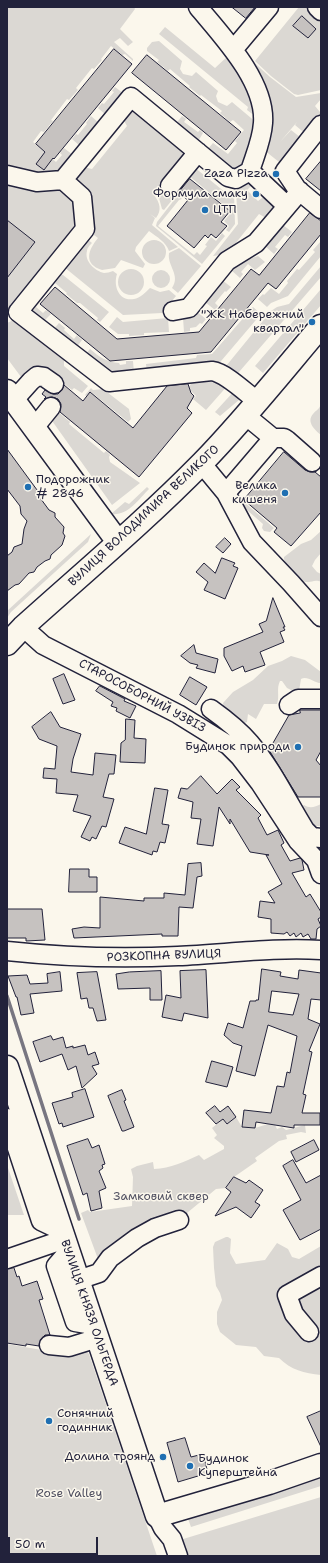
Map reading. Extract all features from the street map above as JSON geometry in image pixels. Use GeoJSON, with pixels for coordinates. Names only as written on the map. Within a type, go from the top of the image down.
{"type":"FeatureCollection","features":[{"type":"Feature","properties":{"kind":"main road","name":"ВУЛИЦЯ ВОЛОДИМИРА ВЕЛИКОГО"},"geometry":{"type":"LineString","coordinates":[[23,627],[202,464],[321,326]]}},
{"type":"Feature","properties":{"kind":"main road"},"geometry":{"type":"LineString","coordinates":[[10,395],[118,542]]}},
{"type":"Feature","properties":{"kind":"main road"},"geometry":{"type":"LineString","coordinates":[[7,644],[23,627]]}},
{"type":"Feature","properties":{"kind":"main road","name":"ВУЛИЦЯ КНЯЗЯ ОЛЬГЕРДА"},"geometry":{"type":"LineString","coordinates":[[7,1067],[157,1516]]}},
{"type":"Feature","properties":{"kind":"main road"},"geometry":{"type":"LineString","coordinates":[[157,1516],[269,1483],[321,1465]]}},
{"type":"Feature","properties":{"kind":"street"},"geometry":{"type":"LineString","coordinates":[[233,50],[269,7]]}},
{"type":"Feature","properties":{"kind":"street"},"geometry":{"type":"LineString","coordinates":[[317,7],[321,11]]}},
{"type":"Feature","properties":{"kind":"street"},"geometry":{"type":"LineString","coordinates":[[63,180],[131,97],[231,179],[236,179],[250,171],[261,136],[263,115],[258,94],[233,50],[207,11]]}},
{"type":"Feature","properties":{"kind":"street"},"geometry":{"type":"LineString","coordinates":[[321,125],[284,171],[300,191],[321,209]]}},
{"type":"Feature","properties":{"kind":"street"},"geometry":{"type":"LineString","coordinates":[[170,186],[198,152]]}},
{"type":"Feature","properties":{"kind":"street"},"geometry":{"type":"LineString","coordinates":[[250,171],[287,206]]}},
{"type":"Feature","properties":{"kind":"street"},"geometry":{"type":"LineString","coordinates":[[7,175],[37,182],[63,180],[82,197],[85,230],[12,315],[109,382],[212,371],[217,372],[229,380],[273,438]]}},
{"type":"Feature","properties":{"kind":"street"},"geometry":{"type":"LineString","coordinates":[[173,310],[189,308],[227,260],[256,243],[300,191]]}},
{"type":"Feature","properties":{"kind":"street"},"geometry":{"type":"LineString","coordinates":[[10,395],[37,376],[44,377],[54,384]]}},
{"type":"Feature","properties":{"kind":"street"},"geometry":{"type":"LineString","coordinates":[[34,428],[51,407]]}},
{"type":"Feature","properties":{"kind":"street"},"geometry":{"type":"LineString","coordinates":[[226,493],[273,438],[284,438],[312,462]]}},
{"type":"Feature","properties":{"kind":"street"},"geometry":{"type":"LineString","coordinates":[[202,464],[226,493],[252,542],[321,617]]}},
{"type":"Feature","properties":{"kind":"street","name":"СТАРОСОБОРНИЙ УЗВІЗ"},"geometry":{"type":"LineString","coordinates":[[23,627],[38,642],[178,714],[228,745],[240,757],[260,782],[298,841],[314,858],[320,867]]}},
{"type":"Feature","properties":{"kind":"street"},"geometry":{"type":"LineString","coordinates":[[289,705],[298,699],[321,699]]}},
{"type":"Feature","properties":{"kind":"street"},"geometry":{"type":"LineString","coordinates":[[211,709],[231,724],[250,743],[266,765],[305,830],[312,837],[321,838]]}},
{"type":"Feature","properties":{"kind":"street","name":"РОЗКОПНА ВУЛИЦЯ"},"geometry":{"type":"LineString","coordinates":[[7,951],[117,958],[276,950],[321,950]]}},
{"type":"Feature","properties":{"kind":"street"},"geometry":{"type":"LineString","coordinates":[[7,1118],[41,1221],[65,1240]]}},
{"type":"Feature","properties":{"kind":"street"},"geometry":{"type":"LineString","coordinates":[[78,1280],[99,1273],[110,1258],[137,1238],[155,1228],[179,1220]]}},
{"type":"Feature","properties":{"kind":"street"},"geometry":{"type":"LineString","coordinates":[[7,1259],[65,1240]]}},
{"type":"Feature","properties":{"kind":"street"},"geometry":{"type":"LineString","coordinates":[[65,1240],[56,1266],[75,1322],[95,1332]]}},
{"type":"Feature","properties":{"kind":"street"},"geometry":{"type":"LineString","coordinates":[[309,1332],[294,1314],[287,1295],[321,1276]]}},
{"type":"Feature","properties":{"kind":"street"},"geometry":{"type":"LineString","coordinates":[[49,1345],[64,1348],[69,1347],[95,1332]]}},
{"type":"Feature","properties":{"kind":"street","name":"ВУЛИЦЯ КНЯЗЯ ОЛЬГЕРДА"},"geometry":{"type":"LineString","coordinates":[[157,1516],[163,1528],[172,1539],[178,1556]]}},
{"type":"Feature","properties":{"kind":"green space"},"geometry":{"type":"Polygon","coordinates":[[[7,7],[134,7],[135,9],[120,29],[133,42],[128,46],[120,38],[114,42],[133,59],[133,61],[125,54],[122,55],[111,46],[101,59],[102,60],[94,69],[92,68],[76,88],[78,90],[69,100],[67,99],[51,120],[53,121],[44,132],[41,131],[33,142],[56,162],[62,155],[60,153],[64,148],[73,155],[59,172],[43,175],[7,169],[7,7]]]}},
{"type":"Feature","properties":{"kind":"green space"},"geometry":{"type":"Polygon","coordinates":[[[299,7],[309,7],[321,17],[321,90],[298,95],[294,94],[271,76],[255,61],[299,7]]]}},
{"type":"Feature","properties":{"kind":"green space"},"geometry":{"type":"Polygon","coordinates":[[[165,27],[215,68],[229,55],[240,69],[259,119],[247,110],[248,107],[159,34],[165,27]]]}},
{"type":"Feature","properties":{"kind":"green space"},"geometry":{"type":"Polygon","coordinates":[[[159,41],[182,61],[180,69],[183,74],[192,76],[196,72],[218,91],[216,96],[218,102],[227,106],[232,102],[257,123],[248,158],[238,169],[230,169],[207,150],[213,143],[228,154],[237,143],[235,141],[244,130],[233,120],[230,122],[220,113],[222,111],[201,95],[200,96],[170,69],[168,71],[157,62],[159,60],[147,51],[147,48],[152,42],[159,41]]]}},
{"type":"Feature","properties":{"kind":"green space"},"geometry":{"type":"Polygon","coordinates":[[[246,55],[270,77],[296,97],[321,93],[321,99],[315,106],[320,112],[321,118],[308,136],[295,125],[297,122],[280,142],[291,130],[305,141],[284,166],[264,150],[246,55]]]}},
{"type":"Feature","properties":{"kind":"green space"},"geometry":{"type":"Polygon","coordinates":[[[115,87],[123,93],[106,115],[98,108],[102,103],[104,104],[114,92],[112,91],[115,87]]]}},
{"type":"Feature","properties":{"kind":"green space"},"geometry":{"type":"Polygon","coordinates":[[[132,107],[185,151],[186,155],[165,184],[177,194],[164,210],[162,209],[159,198],[155,194],[154,195],[158,201],[160,209],[156,218],[150,214],[155,218],[152,225],[178,247],[169,251],[163,242],[149,231],[136,247],[135,251],[145,264],[143,268],[121,260],[115,268],[102,270],[92,264],[90,260],[90,252],[98,238],[90,232],[75,177],[83,167],[92,169],[127,126],[123,119],[132,107]]]}},
{"type":"Feature","properties":{"kind":"green space"},"geometry":{"type":"Polygon","coordinates":[[[91,116],[99,123],[80,146],[72,139],[76,134],[78,135],[87,124],[86,123],[91,116]]]}},
{"type":"Feature","properties":{"kind":"green space"},"geometry":{"type":"Polygon","coordinates":[[[182,116],[186,119],[184,122],[198,132],[200,130],[203,133],[197,143],[175,125],[182,116]]]}},
{"type":"Feature","properties":{"kind":"green space"},"geometry":{"type":"Polygon","coordinates":[[[194,167],[231,197],[234,193],[235,224],[229,232],[226,230],[229,226],[224,221],[230,214],[230,210],[188,175],[194,167]]]}},
{"type":"Feature","properties":{"kind":"green space"},"geometry":{"type":"Polygon","coordinates":[[[7,180],[59,187],[76,197],[81,224],[16,305],[7,312],[7,180]]]}},
{"type":"Feature","properties":{"kind":"green space"},"geometry":{"type":"Polygon","coordinates":[[[243,183],[252,185],[247,190],[258,201],[266,195],[277,205],[266,218],[259,214],[227,254],[213,256],[238,224],[236,191],[243,183]]]}},
{"type":"Feature","properties":{"kind":"green space"},"geometry":{"type":"Polygon","coordinates":[[[178,195],[182,199],[179,200],[158,226],[194,255],[197,252],[200,255],[207,246],[205,245],[211,237],[216,241],[222,233],[225,236],[202,264],[156,226],[157,222],[178,195]]]}},
{"type":"Feature","properties":{"kind":"green space"},"geometry":{"type":"Polygon","coordinates":[[[283,225],[292,232],[288,237],[285,235],[275,247],[278,249],[274,254],[265,246],[283,225]]]}},
{"type":"Feature","properties":{"kind":"green space"},"geometry":{"type":"Polygon","coordinates":[[[87,239],[92,243],[87,250],[86,255],[89,262],[94,268],[101,272],[105,273],[113,271],[117,274],[116,283],[118,292],[124,298],[134,299],[143,295],[150,288],[160,292],[169,290],[176,296],[162,313],[123,315],[64,267],[87,239]]]}},
{"type":"Feature","properties":{"kind":"green space"},"geometry":{"type":"Polygon","coordinates":[[[154,240],[162,244],[166,252],[162,260],[154,264],[146,260],[142,252],[146,244],[154,240]]]}},
{"type":"Feature","properties":{"kind":"green space"},"geometry":{"type":"Polygon","coordinates":[[[321,241],[321,256],[288,296],[271,303],[267,307],[258,299],[271,288],[279,294],[297,269],[299,270],[315,252],[313,250],[321,241]]]}},
{"type":"Feature","properties":{"kind":"green space"},"geometry":{"type":"Polygon","coordinates":[[[179,248],[201,266],[178,293],[172,288],[175,279],[169,253],[179,248]]]}},
{"type":"Feature","properties":{"kind":"green space"},"geometry":{"type":"Polygon","coordinates":[[[258,256],[265,262],[255,270],[248,264],[241,272],[243,274],[240,278],[231,270],[237,263],[258,256]]]}},
{"type":"Feature","properties":{"kind":"green space"},"geometry":{"type":"Polygon","coordinates":[[[321,266],[321,277],[233,379],[222,371],[271,311],[277,307],[289,304],[321,266]]]}},
{"type":"Feature","properties":{"kind":"green space"},"geometry":{"type":"Polygon","coordinates":[[[131,269],[141,272],[144,282],[141,292],[131,295],[121,292],[118,282],[121,272],[131,269]]]}},
{"type":"Feature","properties":{"kind":"green space"},"geometry":{"type":"Polygon","coordinates":[[[157,270],[165,270],[170,275],[168,286],[165,288],[157,288],[152,283],[152,275],[157,270]]]}},
{"type":"Feature","properties":{"kind":"green space"},"geometry":{"type":"Polygon","coordinates":[[[60,274],[109,312],[100,322],[97,320],[98,318],[80,303],[77,303],[55,283],[36,307],[43,313],[46,310],[51,314],[43,322],[34,315],[31,307],[60,274]]]}},
{"type":"Feature","properties":{"kind":"green space"},"geometry":{"type":"Polygon","coordinates":[[[222,280],[231,287],[226,292],[225,291],[215,303],[218,306],[215,310],[205,302],[222,280]]]}},
{"type":"Feature","properties":{"kind":"green space"},"geometry":{"type":"Polygon","coordinates":[[[321,289],[321,305],[263,373],[255,366],[321,289]]]}},
{"type":"Feature","properties":{"kind":"green space"},"geometry":{"type":"Polygon","coordinates":[[[253,307],[261,314],[216,367],[147,374],[146,364],[196,358],[197,355],[212,354],[253,307]]]}},
{"type":"Feature","properties":{"kind":"green space"},"geometry":{"type":"Polygon","coordinates":[[[196,311],[206,319],[202,324],[200,323],[196,327],[190,328],[190,331],[184,332],[183,318],[191,318],[196,311]]]}},
{"type":"Feature","properties":{"kind":"green space"},"geometry":{"type":"Polygon","coordinates":[[[117,317],[123,322],[168,318],[169,332],[144,333],[144,335],[129,336],[129,334],[118,334],[109,327],[117,317]]]}},
{"type":"Feature","properties":{"kind":"green space"},"geometry":{"type":"Polygon","coordinates":[[[16,319],[64,357],[64,366],[88,386],[82,393],[74,388],[72,390],[45,369],[24,381],[7,358],[7,323],[16,319]]]}},
{"type":"Feature","properties":{"kind":"green space"},"geometry":{"type":"Polygon","coordinates":[[[59,323],[74,339],[77,335],[82,340],[76,348],[53,330],[59,323]]]}},
{"type":"Feature","properties":{"kind":"green space"},"geometry":{"type":"Polygon","coordinates":[[[90,349],[103,359],[119,363],[120,365],[126,364],[126,361],[133,361],[134,373],[110,375],[85,355],[90,349]]]}},
{"type":"Feature","properties":{"kind":"green space"},"geometry":{"type":"Polygon","coordinates":[[[203,375],[229,384],[206,410],[193,399],[196,396],[188,388],[191,384],[186,378],[203,375]]]}},
{"type":"Feature","properties":{"kind":"green space"},"geometry":{"type":"Polygon","coordinates":[[[91,388],[93,390],[103,389],[129,409],[131,419],[128,422],[91,392],[86,396],[85,395],[91,388]]]}},
{"type":"Feature","properties":{"kind":"green space"},"geometry":{"type":"Polygon","coordinates":[[[236,389],[240,397],[239,400],[220,416],[215,412],[236,389]]]}},
{"type":"Feature","properties":{"kind":"green space"},"geometry":{"type":"Polygon","coordinates":[[[321,404],[321,435],[312,426],[310,420],[321,404]]]}},
{"type":"Feature","properties":{"kind":"green space"},"geometry":{"type":"Polygon","coordinates":[[[56,410],[70,422],[69,424],[104,453],[106,451],[110,455],[110,462],[140,483],[112,505],[50,418],[56,410]]]}},
{"type":"Feature","properties":{"kind":"green space"},"geometry":{"type":"Polygon","coordinates":[[[147,487],[149,489],[128,510],[117,514],[111,514],[125,502],[129,504],[147,487]]]}},
{"type":"Feature","properties":{"kind":"green space"},"geometry":{"type":"Polygon","coordinates":[[[243,501],[274,528],[270,532],[264,531],[262,528],[263,524],[240,504],[243,501]]]}},
{"type":"Feature","properties":{"kind":"green space"},"geometry":{"type":"Polygon","coordinates":[[[321,531],[321,553],[312,566],[321,574],[321,582],[303,581],[295,576],[288,568],[284,557],[301,544],[311,540],[321,531]]]}},
{"type":"Feature","properties":{"kind":"green space"},"geometry":{"type":"Polygon","coordinates":[[[91,534],[88,542],[11,612],[7,618],[7,611],[91,534]]]}},
{"type":"Feature","properties":{"kind":"green space"},"geometry":{"type":"Polygon","coordinates":[[[291,656],[305,660],[321,672],[321,683],[303,678],[301,679],[299,691],[295,692],[287,688],[282,681],[280,681],[278,687],[277,704],[264,704],[256,719],[248,714],[247,722],[242,724],[234,715],[224,709],[223,703],[233,692],[253,680],[268,666],[291,656]]]}},
{"type":"Feature","properties":{"kind":"green space"},"geometry":{"type":"Polygon","coordinates":[[[321,804],[321,826],[312,826],[301,807],[304,805],[312,807],[321,804]]]}},
{"type":"Feature","properties":{"kind":"green space","name":"Замковий сквер"},"geometry":{"type":"Polygon","coordinates":[[[236,1117],[242,1127],[255,1128],[268,1124],[275,1125],[277,1129],[282,1127],[286,1130],[305,1125],[306,1133],[301,1132],[286,1135],[287,1139],[279,1141],[255,1158],[257,1161],[234,1177],[226,1188],[216,1189],[164,1232],[118,1258],[105,1278],[81,1213],[88,1210],[90,1212],[132,1206],[133,1177],[131,1169],[153,1162],[154,1169],[172,1166],[199,1155],[204,1160],[224,1149],[224,1146],[214,1138],[217,1135],[212,1128],[223,1119],[227,1124],[236,1117]]]}},
{"type":"Feature","properties":{"kind":"green space"},"geometry":{"type":"Polygon","coordinates":[[[7,1165],[24,1215],[7,1215],[7,1165]]]}},
{"type":"Feature","properties":{"kind":"green space"},"geometry":{"type":"Polygon","coordinates":[[[226,1237],[231,1239],[230,1253],[236,1264],[265,1260],[277,1243],[288,1249],[292,1257],[299,1259],[321,1246],[321,1375],[298,1370],[279,1358],[264,1356],[256,1347],[236,1345],[220,1332],[217,1324],[217,1312],[222,1300],[216,1286],[213,1247],[215,1242],[226,1237]]]}},
{"type":"Feature","properties":{"kind":"green space","name":"Rose Valley"},"geometry":{"type":"Polygon","coordinates":[[[7,1344],[65,1354],[85,1350],[89,1354],[157,1556],[7,1556],[7,1344]]]}},
{"type":"Feature","properties":{"kind":"green space"},"geometry":{"type":"Polygon","coordinates":[[[321,1475],[321,1486],[191,1527],[187,1516],[321,1475]]]}},
{"type":"Feature","properties":{"kind":"green space"},"geometry":{"type":"Polygon","coordinates":[[[321,1497],[321,1556],[185,1556],[180,1540],[321,1497]]]}},
{"type":"Feature","properties":{"kind":"building"},"geometry":{"type":"Polygon","coordinates":[[[232,7],[255,7],[246,18],[232,7]]]}},
{"type":"Feature","properties":{"kind":"building"},"geometry":{"type":"Polygon","coordinates":[[[302,16],[316,29],[308,38],[293,26],[302,16]]]}},
{"type":"Feature","properties":{"kind":"building"},"geometry":{"type":"Polygon","coordinates":[[[114,49],[132,64],[44,170],[36,164],[45,152],[36,144],[114,49]]]}},
{"type":"Feature","properties":{"kind":"building"},"geometry":{"type":"Polygon","coordinates":[[[147,55],[241,132],[226,150],[132,73],[147,55]]]}},
{"type":"Feature","properties":{"kind":"building"},"geometry":{"type":"Polygon","coordinates":[[[321,161],[321,191],[306,179],[321,161]]]}},
{"type":"Feature","properties":{"kind":"building","name":"ЦТП"},"geometry":{"type":"Polygon","coordinates":[[[190,179],[230,211],[221,222],[227,226],[216,238],[211,234],[208,238],[205,235],[194,248],[167,226],[188,200],[185,198],[187,195],[181,190],[190,179]]]}},
{"type":"Feature","properties":{"kind":"building"},"geometry":{"type":"Polygon","coordinates":[[[310,213],[321,221],[321,234],[276,289],[268,283],[211,352],[110,361],[40,304],[55,287],[117,339],[199,332],[251,269],[259,275],[310,213]]]}},
{"type":"Feature","properties":{"kind":"building"},"geometry":{"type":"Polygon","coordinates":[[[7,220],[35,242],[7,278],[7,220]]]}},
{"type":"Feature","properties":{"kind":"building"},"geometry":{"type":"Polygon","coordinates":[[[188,384],[191,393],[194,396],[187,408],[192,413],[139,477],[60,412],[61,404],[58,399],[52,397],[44,399],[46,397],[42,394],[45,390],[53,394],[58,394],[64,385],[83,401],[90,392],[133,428],[167,386],[188,384]]]}},
{"type":"Feature","properties":{"kind":"building"},"geometry":{"type":"Polygon","coordinates":[[[7,449],[40,494],[38,495],[49,510],[55,513],[55,517],[64,527],[63,533],[65,536],[62,545],[51,555],[50,559],[37,567],[34,572],[29,573],[19,584],[7,591],[7,556],[12,552],[14,547],[22,544],[24,529],[27,521],[21,514],[20,506],[7,489],[7,449]]]}},
{"type":"Feature","properties":{"kind":"building","name":"Велика кишеня"},"geometry":{"type":"Polygon","coordinates":[[[284,452],[305,470],[315,472],[321,477],[321,512],[291,546],[274,532],[277,528],[244,500],[284,452]]]}},
{"type":"Feature","properties":{"kind":"building"},"geometry":{"type":"Polygon","coordinates":[[[225,538],[231,544],[223,553],[216,547],[225,538]]]}},
{"type":"Feature","properties":{"kind":"building"},"geometry":{"type":"Polygon","coordinates":[[[222,558],[235,563],[233,566],[238,568],[225,599],[204,590],[208,582],[196,572],[204,563],[215,573],[222,558]]]}},
{"type":"Feature","properties":{"kind":"building"},"geometry":{"type":"Polygon","coordinates":[[[273,598],[285,627],[283,627],[285,630],[280,632],[284,642],[260,652],[265,665],[245,672],[243,666],[232,671],[224,656],[224,648],[263,632],[259,624],[266,621],[273,598]]]}},
{"type":"Feature","properties":{"kind":"building"},"geometry":{"type":"Polygon","coordinates":[[[194,645],[196,653],[218,659],[215,673],[196,668],[198,665],[190,663],[181,656],[194,645]]]}},
{"type":"Feature","properties":{"kind":"building"},"geometry":{"type":"Polygon","coordinates":[[[64,674],[75,700],[63,704],[53,679],[64,674]]]}},
{"type":"Feature","properties":{"kind":"building"},"geometry":{"type":"Polygon","coordinates":[[[190,677],[207,687],[196,705],[180,695],[190,677]]]}},
{"type":"Feature","properties":{"kind":"building"},"geometry":{"type":"Polygon","coordinates":[[[100,686],[125,699],[124,701],[136,706],[130,718],[116,711],[117,708],[111,706],[113,702],[96,691],[100,686]]]}},
{"type":"Feature","properties":{"kind":"building","name":"Будинок природи"},"geometry":{"type":"Polygon","coordinates":[[[300,710],[321,710],[321,751],[316,760],[321,766],[321,797],[298,797],[269,750],[289,715],[300,713],[300,710]]]}},
{"type":"Feature","properties":{"kind":"building"},"geometry":{"type":"Polygon","coordinates":[[[51,712],[60,727],[81,734],[73,759],[71,772],[93,775],[95,753],[116,755],[114,774],[109,774],[103,797],[114,799],[106,827],[102,826],[96,839],[92,837],[90,841],[81,837],[91,816],[73,811],[78,795],[56,793],[57,779],[43,778],[44,768],[55,769],[57,746],[39,739],[32,727],[51,712]]]}},
{"type":"Feature","properties":{"kind":"building"},"geometry":{"type":"Polygon","coordinates":[[[126,719],[135,720],[134,738],[146,739],[145,763],[120,762],[121,743],[125,740],[126,719]]]}},
{"type":"Feature","properties":{"kind":"building"},"geometry":{"type":"Polygon","coordinates":[[[201,776],[217,794],[232,779],[240,787],[236,790],[261,815],[258,818],[267,835],[278,830],[284,843],[281,845],[290,861],[300,858],[302,860],[304,870],[292,873],[306,897],[310,894],[321,912],[321,917],[318,919],[321,926],[317,929],[316,939],[311,939],[308,934],[303,937],[301,933],[296,937],[294,933],[290,936],[287,932],[284,934],[271,933],[271,919],[258,917],[260,901],[275,903],[268,892],[282,884],[266,855],[269,855],[250,852],[230,819],[230,824],[219,807],[213,846],[197,844],[201,819],[191,818],[193,802],[178,798],[181,788],[187,789],[201,776]]]}},
{"type":"Feature","properties":{"kind":"building"},"geometry":{"type":"Polygon","coordinates":[[[155,788],[168,790],[162,824],[169,825],[165,843],[160,842],[157,852],[153,851],[152,855],[119,843],[125,827],[146,834],[155,788]]]}},
{"type":"Feature","properties":{"kind":"building"},"geometry":{"type":"Polygon","coordinates":[[[201,863],[202,876],[197,877],[193,908],[179,907],[178,936],[162,936],[162,934],[74,938],[72,929],[84,927],[100,928],[100,897],[144,901],[144,898],[164,898],[164,893],[185,895],[188,864],[201,863]]]}},
{"type":"Feature","properties":{"kind":"building"},"geometry":{"type":"Polygon","coordinates":[[[70,869],[89,869],[89,877],[97,877],[97,892],[69,892],[70,869]]]}},
{"type":"Feature","properties":{"kind":"building"},"geometry":{"type":"Polygon","coordinates":[[[7,909],[42,909],[45,940],[26,941],[26,938],[7,938],[7,909]]]}},
{"type":"Feature","properties":{"kind":"building"},"geometry":{"type":"Polygon","coordinates":[[[262,969],[281,972],[280,976],[298,979],[299,970],[321,973],[321,1000],[311,999],[308,1019],[320,1024],[309,1051],[312,1052],[303,1094],[306,1095],[302,1113],[320,1113],[320,1125],[294,1125],[294,1128],[256,1122],[255,1128],[242,1127],[244,1110],[271,1113],[277,1086],[284,1087],[287,1072],[290,1073],[297,1036],[268,1025],[255,1076],[236,1071],[242,1046],[233,1043],[224,1035],[228,1023],[243,1028],[250,1001],[258,1000],[262,969]],[[272,991],[269,1012],[293,1015],[299,994],[272,991]]]}},
{"type":"Feature","properties":{"kind":"building"},"geometry":{"type":"Polygon","coordinates":[[[206,970],[208,1018],[184,1013],[182,1021],[162,1017],[166,995],[181,998],[180,971],[206,970]]]}},
{"type":"Feature","properties":{"kind":"building"},"geometry":{"type":"Polygon","coordinates":[[[161,971],[162,1000],[150,1000],[150,988],[118,989],[116,974],[161,971]]]}},
{"type":"Feature","properties":{"kind":"building"},"geometry":{"type":"Polygon","coordinates":[[[60,972],[62,991],[30,994],[34,1013],[21,1015],[17,997],[8,976],[27,975],[30,984],[48,983],[47,974],[60,972]]]}},
{"type":"Feature","properties":{"kind":"building"},"geometry":{"type":"Polygon","coordinates":[[[97,972],[106,1020],[97,1021],[93,1008],[89,1008],[87,998],[81,999],[77,973],[97,972]]]}},
{"type":"Feature","properties":{"kind":"building"},"geometry":{"type":"Polygon","coordinates":[[[51,1036],[53,1040],[63,1037],[66,1048],[85,1045],[88,1055],[95,1052],[99,1064],[92,1066],[97,1074],[82,1088],[76,1066],[68,1070],[62,1054],[40,1062],[33,1042],[51,1036]]]}},
{"type":"Feature","properties":{"kind":"building"},"geometry":{"type":"Polygon","coordinates":[[[212,1061],[233,1067],[227,1087],[206,1082],[212,1061]]]}},
{"type":"Feature","properties":{"kind":"building"},"geometry":{"type":"Polygon","coordinates":[[[85,1089],[94,1117],[63,1127],[62,1123],[59,1124],[52,1103],[73,1097],[72,1093],[85,1089]]]}},
{"type":"Feature","properties":{"kind":"building"},"geometry":{"type":"Polygon","coordinates":[[[122,1090],[126,1100],[124,1101],[134,1127],[124,1131],[122,1131],[108,1096],[122,1090]]]}},
{"type":"Feature","properties":{"kind":"building"},"geometry":{"type":"Polygon","coordinates":[[[215,1106],[220,1112],[228,1106],[236,1117],[227,1124],[223,1119],[216,1124],[206,1113],[215,1106]]]}},
{"type":"Feature","properties":{"kind":"building"},"geometry":{"type":"Polygon","coordinates":[[[88,1139],[92,1148],[99,1145],[105,1164],[102,1165],[103,1168],[99,1171],[106,1188],[99,1191],[102,1208],[91,1211],[87,1193],[83,1195],[67,1146],[88,1139]]]}},
{"type":"Feature","properties":{"kind":"building"},"geometry":{"type":"Polygon","coordinates":[[[314,1140],[319,1150],[296,1162],[291,1152],[314,1140]]]}},
{"type":"Feature","properties":{"kind":"building"},"geometry":{"type":"Polygon","coordinates":[[[293,1160],[306,1183],[321,1175],[321,1229],[300,1240],[283,1210],[301,1200],[283,1166],[293,1160]]]}},
{"type":"Feature","properties":{"kind":"building"},"geometry":{"type":"Polygon","coordinates":[[[234,1177],[246,1183],[249,1180],[263,1190],[255,1202],[260,1205],[251,1218],[236,1207],[215,1216],[231,1192],[226,1188],[234,1177]]]}},
{"type":"Feature","properties":{"kind":"building"},"geometry":{"type":"Polygon","coordinates":[[[14,1268],[17,1277],[19,1276],[22,1286],[37,1281],[43,1299],[39,1300],[50,1335],[45,1335],[41,1339],[39,1346],[26,1344],[26,1346],[7,1343],[7,1269],[14,1268]]]}},
{"type":"Feature","properties":{"kind":"building"},"geometry":{"type":"Polygon","coordinates":[[[321,1411],[321,1447],[307,1417],[321,1411]]]}},
{"type":"Feature","properties":{"kind":"building","name":"Будинок Куперштейна"},"geometry":{"type":"Polygon","coordinates":[[[185,1438],[191,1457],[203,1454],[208,1473],[178,1482],[167,1443],[185,1438]]]}},
{"type":"Feature","properties":{"kind":"waterway"},"geometry":{"type":"LineString","coordinates":[[7,996],[79,1219]]}},
{"type":"Feature","properties":{"kind":"place","name":"Zaza Pizza"},"geometry":{"type":"Point","coordinates":[276,174]}},
{"type":"Feature","properties":{"kind":"place","name":"Формула смаку"},"geometry":{"type":"Point","coordinates":[256,194]}},
{"type":"Feature","properties":{"kind":"place","name":"ЦТП"},"geometry":{"type":"Point","coordinates":[205,210]}},
{"type":"Feature","properties":{"kind":"place","name":"\"ЖК Набережний квартал\""},"geometry":{"type":"Point","coordinates":[312,322]}},
{"type":"Feature","properties":{"kind":"place","name":"Подорожник # 2846"},"geometry":{"type":"Point","coordinates":[28,487]}},
{"type":"Feature","properties":{"kind":"place","name":"Велика кишеня"},"geometry":{"type":"Point","coordinates":[285,493]}},
{"type":"Feature","properties":{"kind":"place","name":"Будинок природи"},"geometry":{"type":"Point","coordinates":[298,747]}},
{"type":"Feature","properties":{"kind":"place","name":"Сонячний годинник"},"geometry":{"type":"Point","coordinates":[49,1421]}},
{"type":"Feature","properties":{"kind":"place","name":"Долина троянд"},"geometry":{"type":"Point","coordinates":[163,1457]}},
{"type":"Feature","properties":{"kind":"place","name":"Будинок Куперштейна"},"geometry":{"type":"Point","coordinates":[190,1466]}}]}
